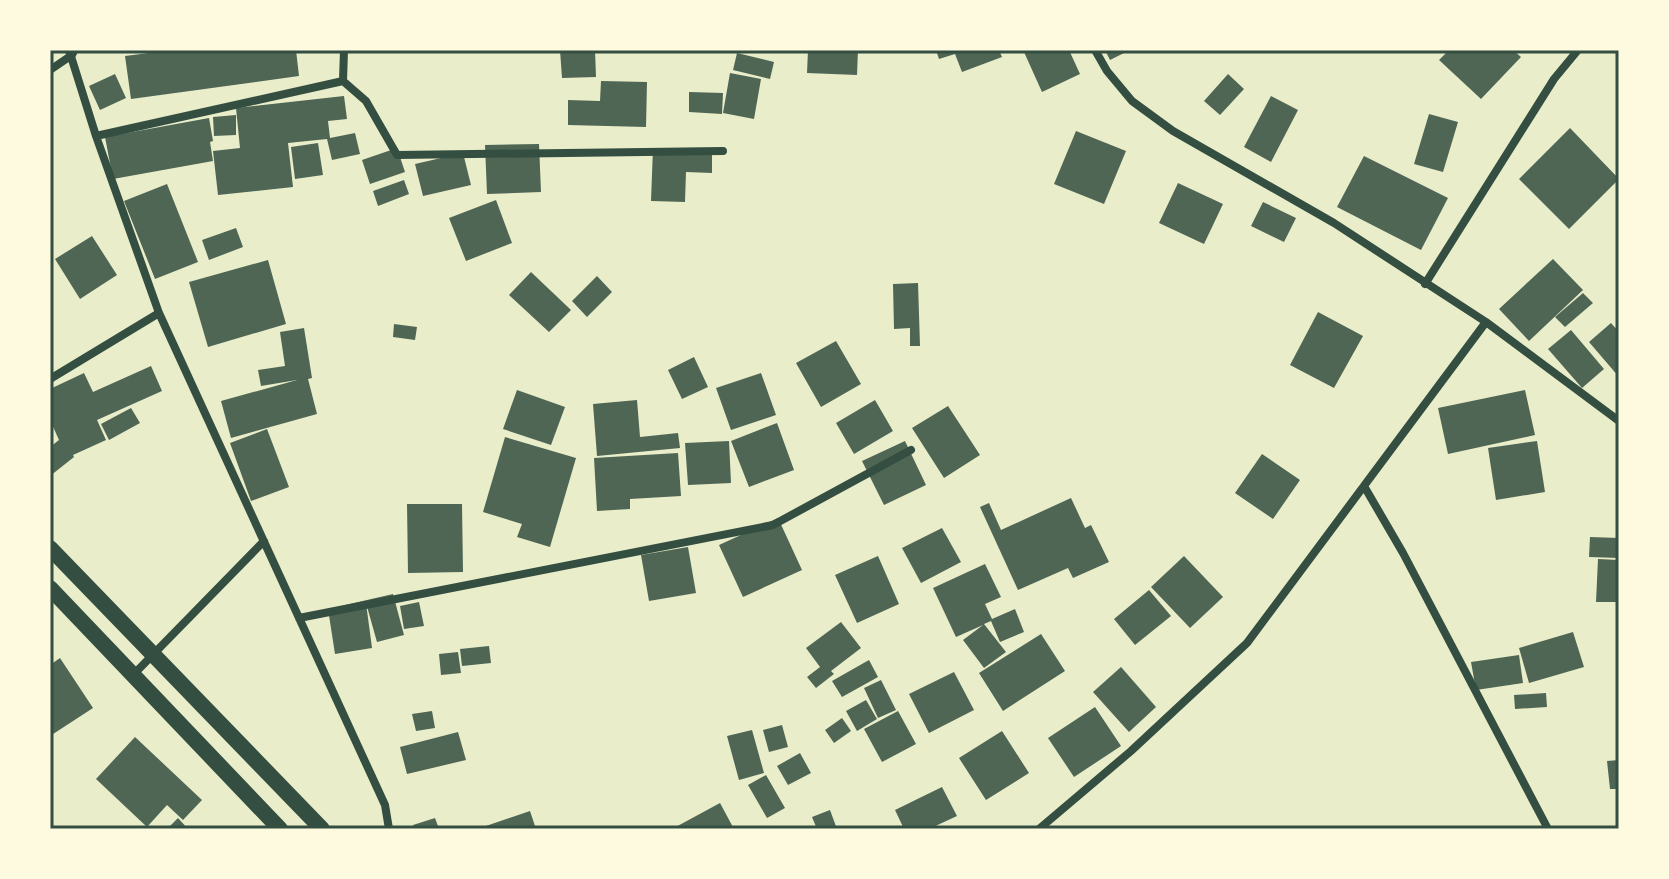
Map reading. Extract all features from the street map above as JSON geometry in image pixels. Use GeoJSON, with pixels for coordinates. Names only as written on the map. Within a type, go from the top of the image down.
{"type":"FeatureCollection","features":[{"type":"Feature","properties":{"kind":"main road"},"geometry":{"type":"LineString","coordinates":[[50,548],[322,829]]}},
{"type":"Feature","properties":{"kind":"main road"},"geometry":{"type":"LineString","coordinates":[[50,588],[280,829]]}},
{"type":"Feature","properties":{"kind":"street"},"geometry":{"type":"LineString","coordinates":[[343,81],[344,50]]}},
{"type":"Feature","properties":{"kind":"street"},"geometry":{"type":"LineString","coordinates":[[1095,50],[1107,71],[1132,101],[1173,131],[1334,223],[1486,322],[1619,421]]}},
{"type":"Feature","properties":{"kind":"street"},"geometry":{"type":"LineString","coordinates":[[1425,284],[1554,79],[1578,50]]}},
{"type":"Feature","properties":{"kind":"street"},"geometry":{"type":"LineString","coordinates":[[50,70],[72,52],[96,136],[159,313],[385,805],[389,829]]}},
{"type":"Feature","properties":{"kind":"street"},"geometry":{"type":"LineString","coordinates":[[96,136],[343,81]]}},
{"type":"Feature","properties":{"kind":"street"},"geometry":{"type":"LineString","coordinates":[[343,81],[366,101],[397,155],[723,151]]}},
{"type":"Feature","properties":{"kind":"street"},"geometry":{"type":"LineString","coordinates":[[50,379],[159,313]]}},
{"type":"Feature","properties":{"kind":"street"},"geometry":{"type":"LineString","coordinates":[[1039,829],[1131,751],[1247,643],[1486,322]]}},
{"type":"Feature","properties":{"kind":"street"},"geometry":{"type":"LineString","coordinates":[[299,618],[773,525],[911,450]]}},
{"type":"Feature","properties":{"kind":"street"},"geometry":{"type":"LineString","coordinates":[[1364,486],[1403,553],[1548,829]]}},
{"type":"Feature","properties":{"kind":"street"},"geometry":{"type":"LineString","coordinates":[[133,675],[264,541]]}},
{"type":"Feature","properties":{"kind":"building"},"geometry":{"type":"Polygon","coordinates":[[[172,50],[296,50],[299,76],[131,99],[125,56],[172,50]]]}},
{"type":"Feature","properties":{"kind":"building"},"geometry":{"type":"Polygon","coordinates":[[[560,50],[595,50],[596,77],[562,78],[560,50]]]}},
{"type":"Feature","properties":{"kind":"building"},"geometry":{"type":"Polygon","coordinates":[[[808,50],[858,50],[857,75],[807,73],[808,50]]]}},
{"type":"Feature","properties":{"kind":"building"},"geometry":{"type":"Polygon","coordinates":[[[936,50],[999,50],[1002,57],[962,72],[955,54],[939,59],[936,50]]]}},
{"type":"Feature","properties":{"kind":"building"},"geometry":{"type":"Polygon","coordinates":[[[1069,50],[1080,74],[1042,92],[1024,52],[1069,50]]]}},
{"type":"Feature","properties":{"kind":"building"},"geometry":{"type":"Polygon","coordinates":[[[1105,50],[1130,50],[1110,60],[1105,50]]]}},
{"type":"Feature","properties":{"kind":"building"},"geometry":{"type":"Polygon","coordinates":[[[1449,50],[1513,50],[1521,57],[1481,99],[1439,60],[1449,50]]]}},
{"type":"Feature","properties":{"kind":"building"},"geometry":{"type":"Polygon","coordinates":[[[737,53],[774,62],[770,79],[733,70],[737,53]]]}},
{"type":"Feature","properties":{"kind":"building"},"geometry":{"type":"Polygon","coordinates":[[[730,73],[761,79],[754,119],[723,113],[730,73]]]}},
{"type":"Feature","properties":{"kind":"building"},"geometry":{"type":"Polygon","coordinates":[[[115,74],[126,98],[100,110],[89,86],[115,74]]]}},
{"type":"Feature","properties":{"kind":"building"},"geometry":{"type":"Polygon","coordinates":[[[1228,74],[1244,89],[1220,115],[1204,101],[1228,74]]]}},
{"type":"Feature","properties":{"kind":"building"},"geometry":{"type":"Polygon","coordinates":[[[601,81],[647,82],[646,127],[568,125],[568,100],[600,101],[601,81]]]}},
{"type":"Feature","properties":{"kind":"building"},"geometry":{"type":"Polygon","coordinates":[[[689,92],[723,93],[722,114],[689,112],[689,92]]]}},
{"type":"Feature","properties":{"kind":"building"},"geometry":{"type":"Polygon","coordinates":[[[344,96],[347,119],[328,121],[330,138],[355,133],[360,154],[332,160],[327,139],[288,143],[293,187],[218,195],[213,151],[240,148],[236,108],[344,96]]]}},
{"type":"Feature","properties":{"kind":"building"},"geometry":{"type":"Polygon","coordinates":[[[1271,96],[1298,110],[1271,162],[1244,147],[1271,96]]]}},
{"type":"Feature","properties":{"kind":"building"},"geometry":{"type":"Polygon","coordinates":[[[1429,114],[1458,122],[1443,172],[1414,164],[1429,114]]]}},
{"type":"Feature","properties":{"kind":"building"},"geometry":{"type":"Polygon","coordinates":[[[236,115],[236,135],[214,136],[213,117],[236,115]]]}},
{"type":"Feature","properties":{"kind":"building"},"geometry":{"type":"Polygon","coordinates":[[[209,118],[213,161],[113,179],[105,137],[209,118]]]}},
{"type":"Feature","properties":{"kind":"building"},"geometry":{"type":"Polygon","coordinates":[[[1570,128],[1619,179],[1569,229],[1519,179],[1570,128]]]}},
{"type":"Feature","properties":{"kind":"building"},"geometry":{"type":"Polygon","coordinates":[[[1076,131],[1126,151],[1104,204],[1054,184],[1076,131]]]}},
{"type":"Feature","properties":{"kind":"building"},"geometry":{"type":"Polygon","coordinates":[[[318,143],[323,175],[295,179],[291,147],[318,143]]]}},
{"type":"Feature","properties":{"kind":"building"},"geometry":{"type":"Polygon","coordinates":[[[539,144],[541,192],[487,194],[485,145],[539,144]]]}},
{"type":"Feature","properties":{"kind":"building"},"geometry":{"type":"Polygon","coordinates":[[[397,148],[405,172],[370,184],[362,160],[397,148]]]}},
{"type":"Feature","properties":{"kind":"building"},"geometry":{"type":"Polygon","coordinates":[[[653,148],[712,150],[712,173],[686,172],[685,202],[651,201],[653,148]]]}},
{"type":"Feature","properties":{"kind":"building"},"geometry":{"type":"Polygon","coordinates":[[[463,153],[471,185],[423,196],[415,164],[463,153]]]}},
{"type":"Feature","properties":{"kind":"building"},"geometry":{"type":"Polygon","coordinates":[[[1364,156],[1448,198],[1421,250],[1337,207],[1364,156]]]}},
{"type":"Feature","properties":{"kind":"building"},"geometry":{"type":"Polygon","coordinates":[[[404,180],[409,194],[378,206],[373,191],[404,180]]]}},
{"type":"Feature","properties":{"kind":"building"},"geometry":{"type":"Polygon","coordinates":[[[1178,183],[1223,204],[1204,244],[1159,223],[1178,183]]]}},
{"type":"Feature","properties":{"kind":"building"},"geometry":{"type":"Polygon","coordinates":[[[167,184],[198,262],[155,279],[124,201],[167,184]]]}},
{"type":"Feature","properties":{"kind":"building"},"geometry":{"type":"Polygon","coordinates":[[[496,200],[512,243],[466,261],[449,218],[496,200]]]}},
{"type":"Feature","properties":{"kind":"building"},"geometry":{"type":"Polygon","coordinates":[[[1263,202],[1296,218],[1284,242],[1251,226],[1263,202]]]}},
{"type":"Feature","properties":{"kind":"building"},"geometry":{"type":"Polygon","coordinates":[[[236,228],[243,247],[209,260],[202,240],[236,228]]]}},
{"type":"Feature","properties":{"kind":"building"},"geometry":{"type":"Polygon","coordinates":[[[92,236],[117,275],[80,299],[55,259],[92,236]]]}},
{"type":"Feature","properties":{"kind":"building"},"geometry":{"type":"Polygon","coordinates":[[[1553,259],[1583,290],[1529,341],[1499,309],[1553,259]]]}},
{"type":"Feature","properties":{"kind":"building"},"geometry":{"type":"Polygon","coordinates":[[[268,260],[286,324],[208,347],[189,282],[268,260]]]}},
{"type":"Feature","properties":{"kind":"building"},"geometry":{"type":"Polygon","coordinates":[[[531,272],[571,310],[549,332],[509,295],[531,272]]]}},
{"type":"Feature","properties":{"kind":"building"},"geometry":{"type":"Polygon","coordinates":[[[597,276],[612,292],[587,317],[572,301],[597,276]]]}},
{"type":"Feature","properties":{"kind":"building"},"geometry":{"type":"Polygon","coordinates":[[[918,283],[920,346],[910,346],[910,328],[894,329],[893,284],[918,283]]]}},
{"type":"Feature","properties":{"kind":"building"},"geometry":{"type":"Polygon","coordinates":[[[1583,293],[1593,303],[1565,327],[1555,317],[1583,293]]]}},
{"type":"Feature","properties":{"kind":"building"},"geometry":{"type":"Polygon","coordinates":[[[1318,312],[1363,336],[1334,388],[1290,365],[1318,312]]]}},
{"type":"Feature","properties":{"kind":"building"},"geometry":{"type":"Polygon","coordinates":[[[1611,323],[1619,332],[1619,377],[1589,342],[1611,323]]]}},
{"type":"Feature","properties":{"kind":"building"},"geometry":{"type":"Polygon","coordinates":[[[394,324],[417,327],[415,340],[393,337],[394,324]]]}},
{"type":"Feature","properties":{"kind":"building"},"geometry":{"type":"Polygon","coordinates":[[[304,328],[312,378],[308,379],[317,414],[231,438],[221,401],[297,380],[261,386],[258,370],[285,366],[280,332],[304,328]]]}},
{"type":"Feature","properties":{"kind":"building"},"geometry":{"type":"Polygon","coordinates":[[[1571,330],[1604,369],[1582,388],[1548,349],[1571,330]]]}},
{"type":"Feature","properties":{"kind":"building"},"geometry":{"type":"Polygon","coordinates":[[[836,341],[861,384],[821,407],[796,363],[836,341]]]}},
{"type":"Feature","properties":{"kind":"building"},"geometry":{"type":"Polygon","coordinates":[[[694,357],[708,387],[682,399],[668,370],[694,357]]]}},
{"type":"Feature","properties":{"kind":"building"},"geometry":{"type":"Polygon","coordinates":[[[151,366],[162,391],[97,420],[106,440],[73,455],[50,476],[50,447],[59,440],[50,420],[50,389],[84,373],[93,392],[151,366]]]}},
{"type":"Feature","properties":{"kind":"building"},"geometry":{"type":"Polygon","coordinates":[[[761,373],[776,415],[731,430],[716,388],[761,373]]]}},
{"type":"Feature","properties":{"kind":"building"},"geometry":{"type":"Polygon","coordinates":[[[517,390],[565,407],[551,445],[503,429],[517,390]]]}},
{"type":"Feature","properties":{"kind":"building"},"geometry":{"type":"Polygon","coordinates":[[[1525,390],[1535,435],[1448,454],[1438,408],[1525,390]]]}},
{"type":"Feature","properties":{"kind":"building"},"geometry":{"type":"Polygon","coordinates":[[[637,400],[640,437],[678,433],[680,448],[597,456],[593,404],[637,400]]]}},
{"type":"Feature","properties":{"kind":"building"},"geometry":{"type":"Polygon","coordinates":[[[875,400],[893,431],[854,454],[836,423],[875,400]]]}},
{"type":"Feature","properties":{"kind":"building"},"geometry":{"type":"Polygon","coordinates":[[[948,406],[980,455],[944,478],[912,428],[948,406]]]}},
{"type":"Feature","properties":{"kind":"building"},"geometry":{"type":"Polygon","coordinates":[[[131,408],[140,423],[109,440],[101,424],[131,408]]]}},
{"type":"Feature","properties":{"kind":"building"},"geometry":{"type":"Polygon","coordinates":[[[777,423],[794,470],[749,487],[731,441],[777,423]]]}},
{"type":"Feature","properties":{"kind":"building"},"geometry":{"type":"Polygon","coordinates":[[[267,429],[289,487],[251,501],[230,443],[267,429]]]}},
{"type":"Feature","properties":{"kind":"building"},"geometry":{"type":"Polygon","coordinates":[[[505,437],[576,458],[550,547],[517,537],[522,524],[483,512],[505,437]]]}},
{"type":"Feature","properties":{"kind":"building"},"geometry":{"type":"Polygon","coordinates":[[[729,441],[731,483],[688,485],[685,443],[729,441]]]}},
{"type":"Feature","properties":{"kind":"building"},"geometry":{"type":"Polygon","coordinates":[[[905,441],[926,485],[884,505],[862,461],[905,441]]]}},
{"type":"Feature","properties":{"kind":"building"},"geometry":{"type":"Polygon","coordinates":[[[1537,441],[1545,492],[1496,500],[1488,448],[1537,441]]]}},
{"type":"Feature","properties":{"kind":"building"},"geometry":{"type":"Polygon","coordinates":[[[678,453],[681,496],[630,499],[630,509],[597,511],[594,458],[678,453]]]}},
{"type":"Feature","properties":{"kind":"building"},"geometry":{"type":"Polygon","coordinates":[[[1262,454],[1300,480],[1273,519],[1235,493],[1262,454]]]}},
{"type":"Feature","properties":{"kind":"building"},"geometry":{"type":"Polygon","coordinates":[[[1071,498],[1085,528],[1091,525],[1109,562],[1073,578],[1068,568],[1018,590],[980,507],[989,503],[1001,530],[1071,498]]]}},
{"type":"Feature","properties":{"kind":"building"},"geometry":{"type":"Polygon","coordinates":[[[407,504],[462,504],[463,572],[408,573],[407,504]]]}},
{"type":"Feature","properties":{"kind":"building"},"geometry":{"type":"Polygon","coordinates":[[[778,518],[802,570],[743,597],[719,545],[778,518]]]}},
{"type":"Feature","properties":{"kind":"building"},"geometry":{"type":"Polygon","coordinates":[[[942,528],[961,562],[921,583],[902,548],[942,528]]]}},
{"type":"Feature","properties":{"kind":"building"},"geometry":{"type":"Polygon","coordinates":[[[1590,537],[1619,538],[1619,558],[1589,557],[1590,537]]]}},
{"type":"Feature","properties":{"kind":"building"},"geometry":{"type":"Polygon","coordinates":[[[688,547],[696,593],[649,601],[641,555],[688,547]]]}},
{"type":"Feature","properties":{"kind":"building"},"geometry":{"type":"Polygon","coordinates":[[[878,556],[899,604],[857,623],[835,575],[878,556]]]}},
{"type":"Feature","properties":{"kind":"building"},"geometry":{"type":"Polygon","coordinates":[[[1184,556],[1223,597],[1190,628],[1151,587],[1184,556]]]}},
{"type":"Feature","properties":{"kind":"building"},"geometry":{"type":"Polygon","coordinates":[[[1598,559],[1619,560],[1619,602],[1596,602],[1598,559]]]}},
{"type":"Feature","properties":{"kind":"building"},"geometry":{"type":"Polygon","coordinates":[[[985,564],[1001,597],[985,604],[992,619],[1015,609],[1024,632],[1000,642],[991,621],[984,624],[1006,652],[984,668],[963,640],[983,625],[956,637],[933,588],[985,564]]]}},
{"type":"Feature","properties":{"kind":"building"},"geometry":{"type":"Polygon","coordinates":[[[1149,590],[1171,616],[1135,645],[1114,619],[1149,590]]]}},
{"type":"Feature","properties":{"kind":"building"},"geometry":{"type":"Polygon","coordinates":[[[393,594],[404,635],[377,642],[366,603],[372,648],[335,654],[328,609],[393,594]]]}},
{"type":"Feature","properties":{"kind":"building"},"geometry":{"type":"Polygon","coordinates":[[[419,602],[424,626],[404,629],[400,606],[419,602]]]}},
{"type":"Feature","properties":{"kind":"building"},"geometry":{"type":"Polygon","coordinates":[[[841,622],[861,648],[831,671],[834,674],[816,688],[807,677],[820,667],[806,648],[841,622]]]}},
{"type":"Feature","properties":{"kind":"building"},"geometry":{"type":"Polygon","coordinates":[[[1573,632],[1584,667],[1529,683],[1519,648],[1573,632]]]}},
{"type":"Feature","properties":{"kind":"building"},"geometry":{"type":"Polygon","coordinates":[[[1041,634],[1065,671],[1003,711],[979,673],[1041,634]]]}},
{"type":"Feature","properties":{"kind":"building"},"geometry":{"type":"Polygon","coordinates":[[[489,646],[491,663],[462,666],[460,649],[489,646]]]}},
{"type":"Feature","properties":{"kind":"building"},"geometry":{"type":"Polygon","coordinates":[[[458,652],[461,673],[441,675],[439,654],[458,652]]]}},
{"type":"Feature","properties":{"kind":"building"},"geometry":{"type":"Polygon","coordinates":[[[1519,655],[1523,683],[1476,690],[1471,662],[1519,655]]]}},
{"type":"Feature","properties":{"kind":"building"},"geometry":{"type":"Polygon","coordinates":[[[60,658],[93,708],[50,736],[50,665],[60,658]]]}},
{"type":"Feature","properties":{"kind":"building"},"geometry":{"type":"Polygon","coordinates":[[[869,660],[878,677],[842,697],[832,681],[869,660]]]}},
{"type":"Feature","properties":{"kind":"building"},"geometry":{"type":"Polygon","coordinates":[[[1121,667],[1156,707],[1129,732],[1093,692],[1121,667]]]}},
{"type":"Feature","properties":{"kind":"building"},"geometry":{"type":"Polygon","coordinates":[[[954,672],[974,710],[929,733],[909,694],[954,672]]]}},
{"type":"Feature","properties":{"kind":"building"},"geometry":{"type":"Polygon","coordinates":[[[881,680],[896,710],[878,718],[864,688],[881,680]]]}},
{"type":"Feature","properties":{"kind":"building"},"geometry":{"type":"Polygon","coordinates":[[[1546,693],[1547,707],[1515,709],[1514,695],[1546,693]]]}},
{"type":"Feature","properties":{"kind":"building"},"geometry":{"type":"Polygon","coordinates":[[[866,700],[877,719],[857,731],[846,711],[866,700]]]}},
{"type":"Feature","properties":{"kind":"building"},"geometry":{"type":"Polygon","coordinates":[[[1095,707],[1121,746],[1074,777],[1048,738],[1095,707]]]}},
{"type":"Feature","properties":{"kind":"building"},"geometry":{"type":"Polygon","coordinates":[[[432,711],[435,728],[416,731],[412,714],[432,711]]]}},
{"type":"Feature","properties":{"kind":"building"},"geometry":{"type":"Polygon","coordinates":[[[898,711],[916,744],[882,762],[864,729],[898,711]]]}},
{"type":"Feature","properties":{"kind":"building"},"geometry":{"type":"Polygon","coordinates":[[[842,718],[851,731],[834,743],[825,730],[842,718]]]}},
{"type":"Feature","properties":{"kind":"building"},"geometry":{"type":"Polygon","coordinates":[[[782,725],[788,747],[769,752],[763,730],[782,725]]]}},
{"type":"Feature","properties":{"kind":"building"},"geometry":{"type":"Polygon","coordinates":[[[752,730],[764,773],[739,780],[727,736],[752,730]]]}},
{"type":"Feature","properties":{"kind":"building"},"geometry":{"type":"Polygon","coordinates":[[[1002,731],[1029,773],[986,800],[959,758],[1002,731]]]}},
{"type":"Feature","properties":{"kind":"building"},"geometry":{"type":"Polygon","coordinates":[[[458,732],[466,760],[407,774],[400,747],[458,732]]]}},
{"type":"Feature","properties":{"kind":"building"},"geometry":{"type":"Polygon","coordinates":[[[135,737],[202,800],[183,820],[167,805],[147,827],[96,779],[135,737]]]}},
{"type":"Feature","properties":{"kind":"building"},"geometry":{"type":"Polygon","coordinates":[[[800,753],[811,773],[788,785],[777,766],[800,753]]]}},
{"type":"Feature","properties":{"kind":"building"},"geometry":{"type":"Polygon","coordinates":[[[1619,760],[1619,789],[1610,789],[1607,761],[1619,760]]]}},
{"type":"Feature","properties":{"kind":"building"},"geometry":{"type":"Polygon","coordinates":[[[766,775],[785,808],[767,818],[748,785],[766,775]]]}},
{"type":"Feature","properties":{"kind":"building"},"geometry":{"type":"Polygon","coordinates":[[[942,787],[957,816],[929,829],[904,829],[895,810],[942,787]]]}},
{"type":"Feature","properties":{"kind":"building"},"geometry":{"type":"Polygon","coordinates":[[[720,803],[734,829],[672,829],[720,803]]]}},
{"type":"Feature","properties":{"kind":"building"},"geometry":{"type":"Polygon","coordinates":[[[830,810],[837,829],[817,829],[812,817],[830,810]]]}},
{"type":"Feature","properties":{"kind":"building"},"geometry":{"type":"Polygon","coordinates":[[[530,811],[536,829],[480,829],[480,828],[530,811]]]}},
{"type":"Feature","properties":{"kind":"building"},"geometry":{"type":"Polygon","coordinates":[[[178,818],[188,829],[167,829],[178,818]]]}},
{"type":"Feature","properties":{"kind":"building"},"geometry":{"type":"Polygon","coordinates":[[[435,818],[439,829],[415,829],[413,825],[435,818]]]}}]}
